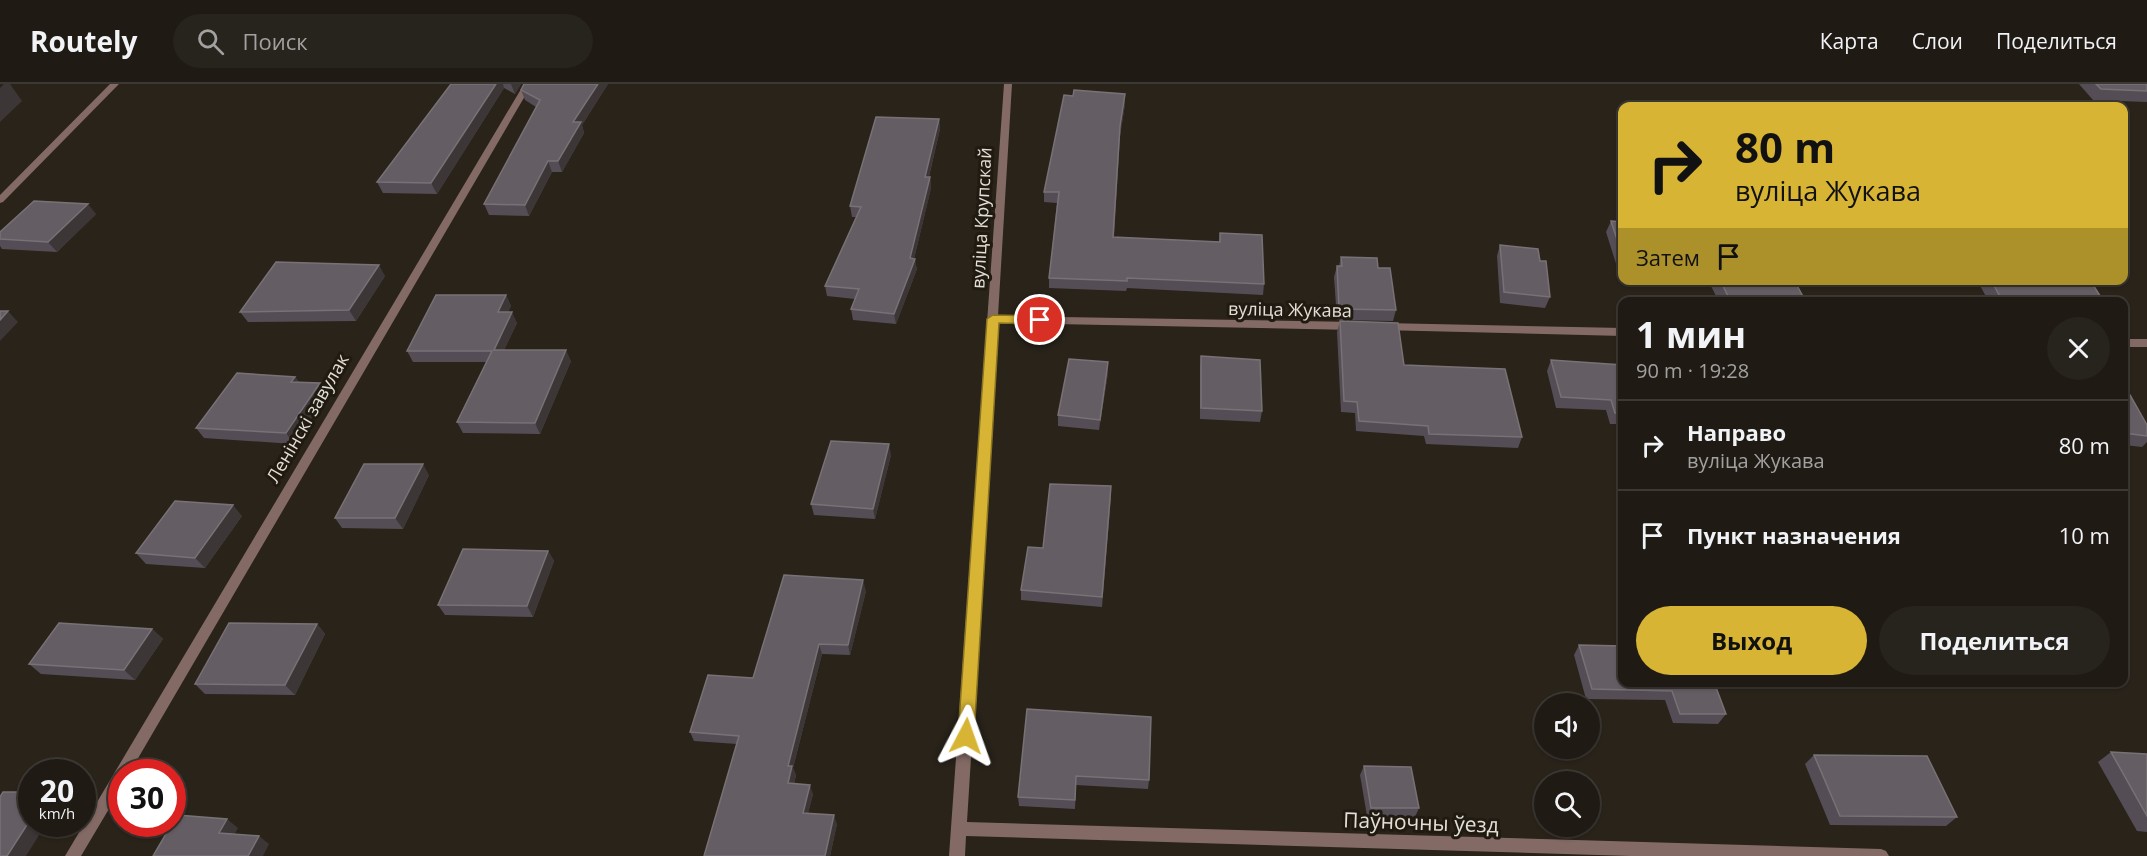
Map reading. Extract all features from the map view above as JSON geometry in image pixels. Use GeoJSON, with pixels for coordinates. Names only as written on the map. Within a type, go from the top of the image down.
{"type":"FeatureCollection","features":[{"type":"Feature","properties":{"kind":"street"},"geometry":{"type":"LineString","coordinates":[[0,200],[115,84]]}},
{"type":"Feature","properties":{"kind":"street","name":"Ленінскі завулак"},"geometry":{"type":"LineString","coordinates":[[130,759],[528,84]]}},
{"type":"Feature","properties":{"kind":"street","name":"вуліца Крупскай"},"geometry":{"type":"LineString","coordinates":[[957,856],[1008,84]]}},
{"type":"Feature","properties":{"kind":"street","name":"вуліца Жукава"},"geometry":{"type":"LineString","coordinates":[[993,319],[1362,327]]}},
{"type":"Feature","properties":{"kind":"street","name":"вуліца Жукава"},"geometry":{"type":"LineString","coordinates":[[1374,327],[1618,332]]}},
{"type":"Feature","properties":{"kind":"street"},"geometry":{"type":"LineString","coordinates":[[2128,342],[2147,343]]}},
{"type":"Feature","properties":{"kind":"street","name":"Ленінскі завулак"},"geometry":{"type":"LineString","coordinates":[[73,856],[108,797]]}},
{"type":"Feature","properties":{"kind":"street","name":"Паўночны ўезд"},"geometry":{"type":"LineString","coordinates":[[960,829],[1881,856]]}},
{"type":"Feature","properties":{"kind":"building"},"geometry":{"type":"Polygon","coordinates":[[[451,84],[496,84],[431,183],[377,182],[451,84]]]}},
{"type":"Feature","properties":{"kind":"building"},"geometry":{"type":"Polygon","coordinates":[[[524,84],[598,84],[573,122],[581,122],[558,161],[548,161],[525,205],[484,204],[540,100],[521,90],[524,84]]]}},
{"type":"Feature","properties":{"kind":"building"},"geometry":{"type":"Polygon","coordinates":[[[2096,84],[2147,84],[2147,91],[2101,89],[2096,84]]]}},
{"type":"Feature","properties":{"kind":"building"},"geometry":{"type":"Polygon","coordinates":[[[1074,90],[1125,94],[1120,126],[1113,237],[1220,242],[1220,233],[1262,235],[1264,284],[1127,278],[1127,281],[1049,278],[1059,192],[1044,192],[1064,95],[1073,96],[1074,90]]]}},
{"type":"Feature","properties":{"kind":"building"},"geometry":{"type":"Polygon","coordinates":[[[876,117],[939,119],[925,177],[930,177],[910,258],[915,259],[894,314],[851,309],[859,289],[825,286],[861,207],[850,206],[876,117]]]}},
{"type":"Feature","properties":{"kind":"building"},"geometry":{"type":"Polygon","coordinates":[[[34,201],[88,204],[48,242],[0,239],[0,232],[34,201]]]}},
{"type":"Feature","properties":{"kind":"building"},"geometry":{"type":"Polygon","coordinates":[[[1611,221],[1618,222],[1618,243],[1611,221]]]}},
{"type":"Feature","properties":{"kind":"building"},"geometry":{"type":"Polygon","coordinates":[[[1500,245],[1538,249],[1540,261],[1546,261],[1550,297],[1504,292],[1500,245]]]}},
{"type":"Feature","properties":{"kind":"building"},"geometry":{"type":"Polygon","coordinates":[[[1341,257],[1377,258],[1378,268],[1390,268],[1396,310],[1339,309],[1337,266],[1342,266],[1341,257]]]}},
{"type":"Feature","properties":{"kind":"building"},"geometry":{"type":"Polygon","coordinates":[[[276,262],[379,265],[349,310],[240,312],[276,262]]]}},
{"type":"Feature","properties":{"kind":"building"},"geometry":{"type":"Polygon","coordinates":[[[1722,285],[1797,285],[1803,297],[1728,297],[1722,285]]]}},
{"type":"Feature","properties":{"kind":"building"},"geometry":{"type":"Polygon","coordinates":[[[1994,285],[2093,285],[2101,297],[2000,297],[1994,285]]]}},
{"type":"Feature","properties":{"kind":"building"},"geometry":{"type":"Polygon","coordinates":[[[436,295],[506,295],[498,312],[512,312],[494,350],[566,350],[535,423],[457,422],[492,351],[407,351],[436,295]]]}},
{"type":"Feature","properties":{"kind":"building"},"geometry":{"type":"Polygon","coordinates":[[[0,311],[8,311],[0,320],[0,311]]]}},
{"type":"Feature","properties":{"kind":"building"},"geometry":{"type":"Polygon","coordinates":[[[1340,321],[1398,323],[1404,365],[1505,369],[1522,437],[1429,434],[1428,426],[1359,421],[1357,402],[1344,401],[1340,321]]]}},
{"type":"Feature","properties":{"kind":"building"},"geometry":{"type":"Polygon","coordinates":[[[1201,356],[1260,360],[1262,411],[1201,408],[1201,356]]]}},
{"type":"Feature","properties":{"kind":"building"},"geometry":{"type":"Polygon","coordinates":[[[1069,359],[1108,362],[1100,420],[1058,415],[1069,359]]]}},
{"type":"Feature","properties":{"kind":"building"},"geometry":{"type":"Polygon","coordinates":[[[1551,360],[1618,365],[1618,413],[1615,413],[1611,400],[1561,397],[1551,360]]]}},
{"type":"Feature","properties":{"kind":"building"},"geometry":{"type":"Polygon","coordinates":[[[237,373],[295,377],[291,382],[320,383],[286,433],[196,428],[237,373]]]}},
{"type":"Feature","properties":{"kind":"building"},"geometry":{"type":"Polygon","coordinates":[[[2128,395],[2147,425],[2147,436],[2128,434],[2128,395]]]}},
{"type":"Feature","properties":{"kind":"building"},"geometry":{"type":"Polygon","coordinates":[[[831,441],[889,444],[873,509],[811,504],[831,441]]]}},
{"type":"Feature","properties":{"kind":"building"},"geometry":{"type":"Polygon","coordinates":[[[364,464],[423,464],[395,518],[335,518],[364,464]]]}},
{"type":"Feature","properties":{"kind":"building"},"geometry":{"type":"Polygon","coordinates":[[[1050,484],[1111,486],[1102,597],[1021,590],[1028,547],[1043,548],[1050,484]]]}},
{"type":"Feature","properties":{"kind":"building"},"geometry":{"type":"Polygon","coordinates":[[[175,501],[233,505],[195,558],[136,553],[175,501]]]}},
{"type":"Feature","properties":{"kind":"building"},"geometry":{"type":"Polygon","coordinates":[[[463,549],[548,551],[527,606],[438,605],[463,549]]]}},
{"type":"Feature","properties":{"kind":"building"},"geometry":{"type":"Polygon","coordinates":[[[784,575],[863,580],[848,645],[819,644],[788,766],[792,766],[788,783],[810,785],[803,813],[834,815],[825,856],[704,856],[739,736],[690,732],[708,675],[753,678],[784,575]]]}},
{"type":"Feature","properties":{"kind":"building"},"geometry":{"type":"Polygon","coordinates":[[[59,623],[152,629],[124,670],[29,664],[59,623]]]}},
{"type":"Feature","properties":{"kind":"building"},"geometry":{"type":"Polygon","coordinates":[[[229,623],[317,624],[285,685],[195,684],[229,623]]]}},
{"type":"Feature","properties":{"kind":"building"},"geometry":{"type":"Polygon","coordinates":[[[1579,645],[1618,646],[1618,687],[1716,687],[1726,714],[1680,714],[1672,691],[1592,689],[1579,645]]]}},
{"type":"Feature","properties":{"kind":"building"},"geometry":{"type":"Polygon","coordinates":[[[1027,709],[1151,717],[1149,780],[1076,776],[1075,800],[1018,797],[1027,709]]]}},
{"type":"Feature","properties":{"kind":"building"},"geometry":{"type":"Polygon","coordinates":[[[2111,752],[2147,754],[2147,816],[2111,752]]]}},
{"type":"Feature","properties":{"kind":"building"},"geometry":{"type":"Polygon","coordinates":[[[1814,755],[1927,756],[1957,817],[1840,816],[1814,755]]]}},
{"type":"Feature","properties":{"kind":"building"},"geometry":{"type":"Polygon","coordinates":[[[1364,766],[1411,767],[1419,808],[1371,808],[1364,766]]]}},
{"type":"Feature","properties":{"kind":"building"},"geometry":{"type":"Polygon","coordinates":[[[3,792],[18,792],[19,837],[7,856],[0,856],[0,797],[3,792]]]}},
{"type":"Feature","properties":{"kind":"building"},"geometry":{"type":"Polygon","coordinates":[[[186,816],[227,819],[219,833],[259,836],[248,856],[153,856],[164,837],[186,837],[186,816]]]}},
{"type":"Feature","properties":{"kind":"route"},"geometry":{"type":"LineString","coordinates":[[966,736],[993,319],[1040,320]]}}]}
